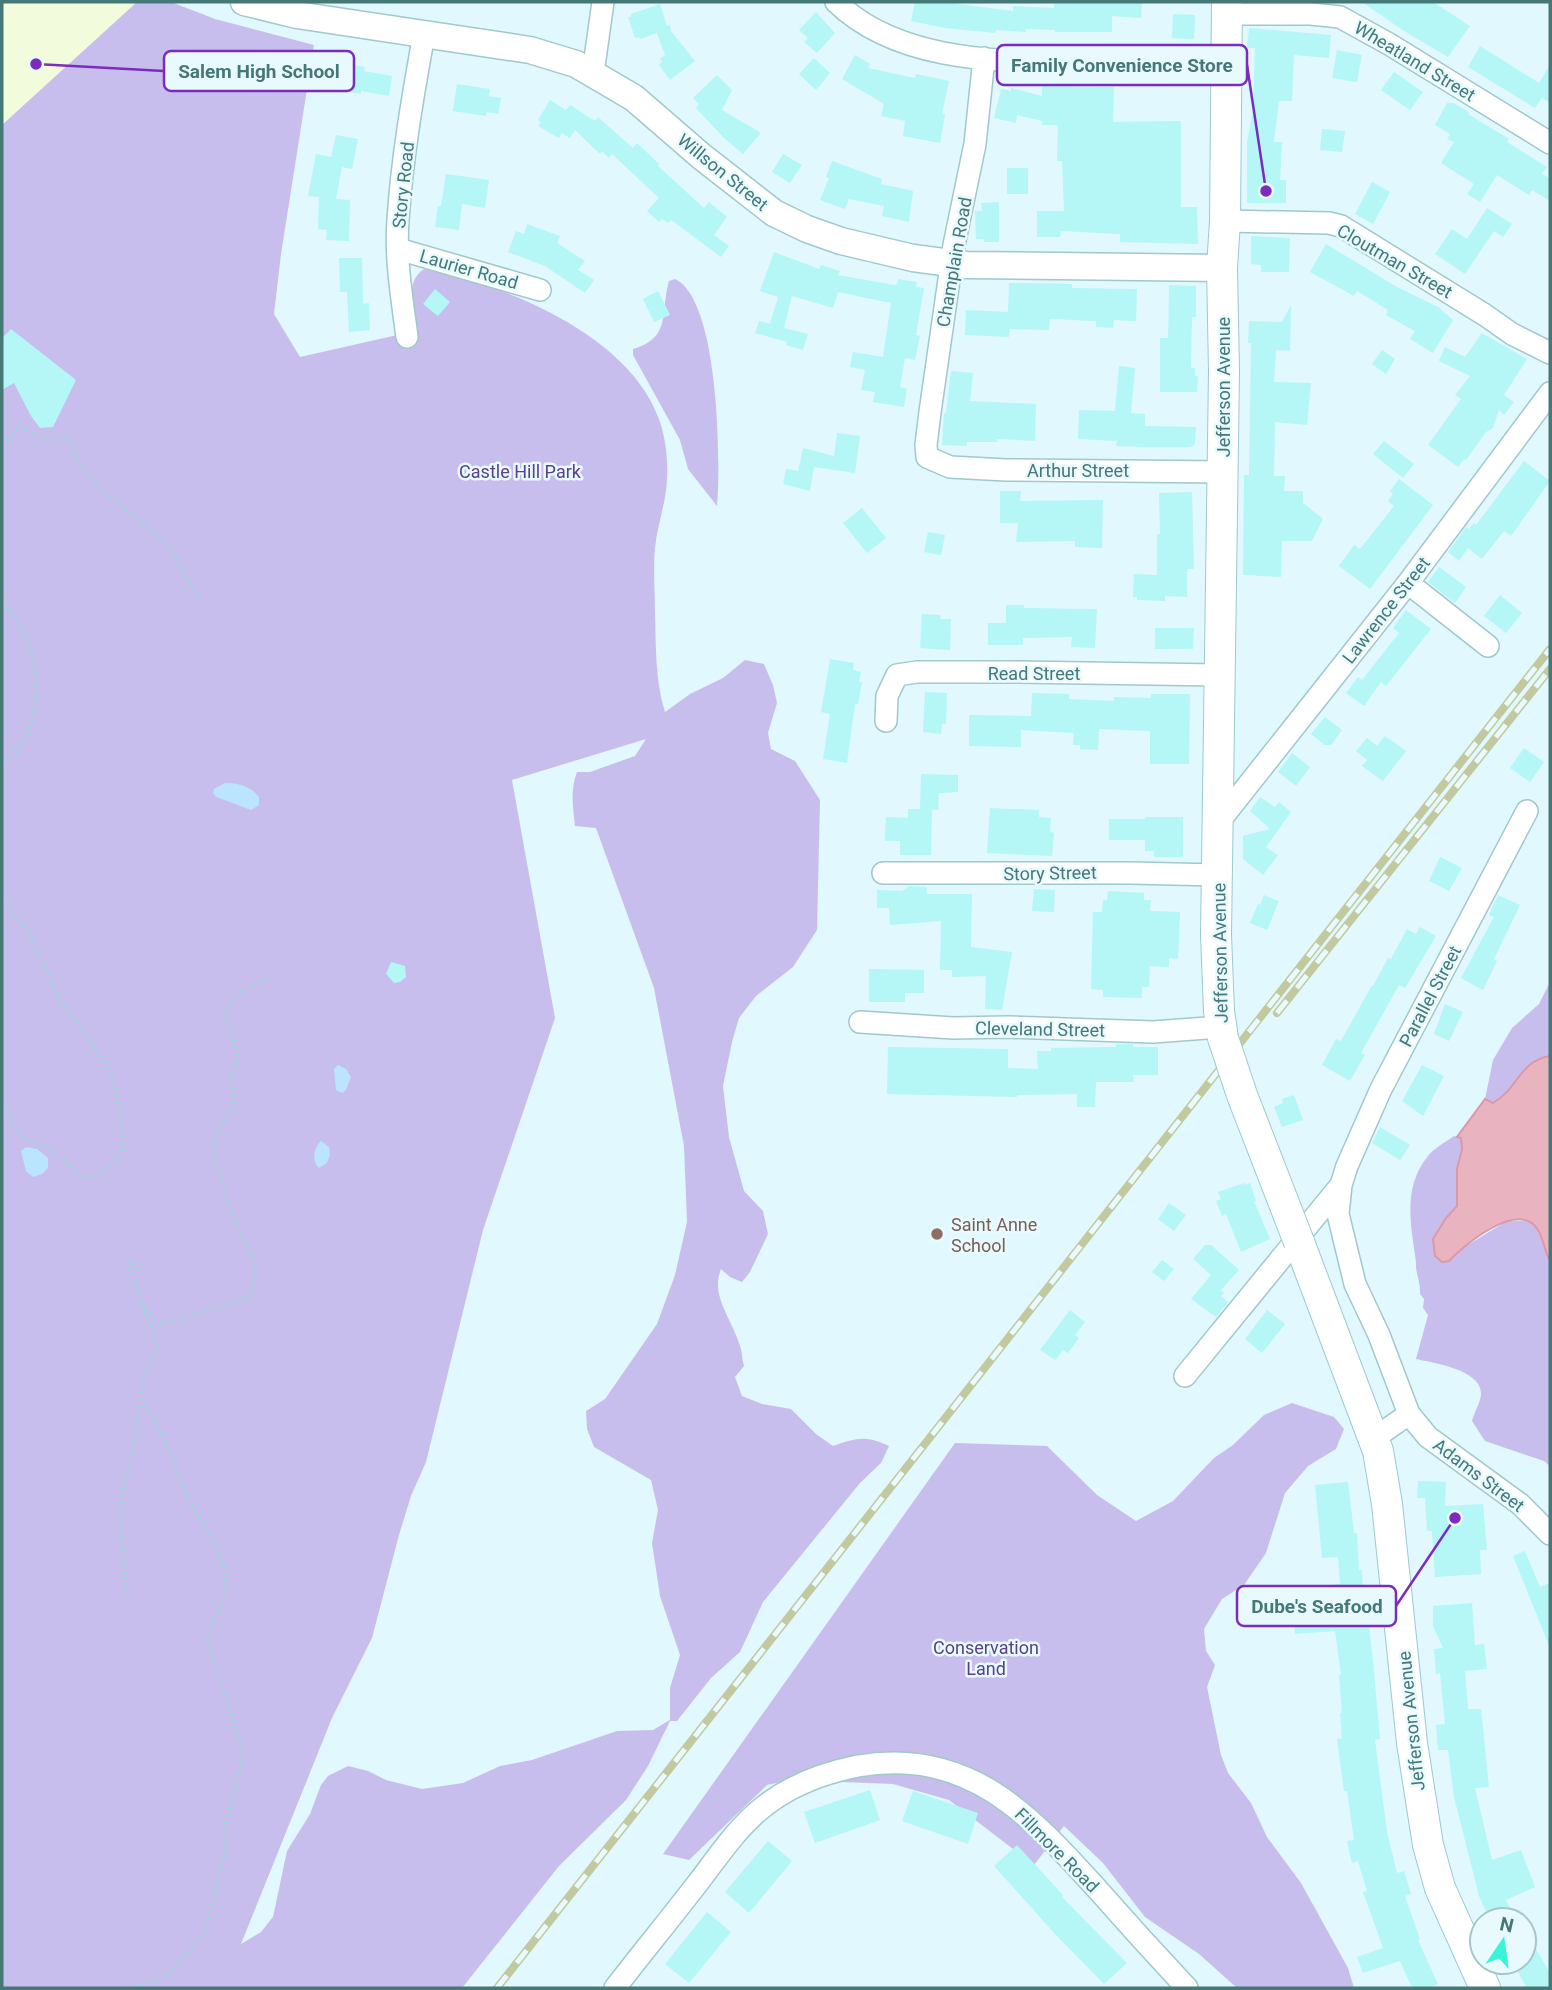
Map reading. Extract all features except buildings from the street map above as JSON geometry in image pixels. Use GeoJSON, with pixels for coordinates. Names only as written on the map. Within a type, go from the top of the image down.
{"type":"FeatureCollection","features":[{"type":"Feature","properties":{"kind":"main road","name":"Jefferson Avenue"},"geometry":{"type":"LineString","coordinates":[[1227,8],[1216,935],[1222,1033],[1240,1089],[1370,1431],[1387,1504],[1412,1743],[1428,1845],[1440,1888],[1485,1988]]}},
{"type":"Feature","properties":{"kind":"street","name":"Willson Street"},"geometry":{"type":"LineString","coordinates":[[244,2],[298,8],[424,34],[553,56],[593,73],[634,98],[701,156],[774,213],[841,242],[912,258],[952,263],[1222,268]]}},
{"type":"Feature","properties":{"kind":"street"},"geometry":{"type":"LineString","coordinates":[[593,73],[603,2]]}},
{"type":"Feature","properties":{"kind":"street"},"geometry":{"type":"LineString","coordinates":[[836,2],[853,18],[882,34],[913,45],[984,58],[1036,62],[1155,64],[1225,59]]}},
{"type":"Feature","properties":{"kind":"street","name":"Wheatland Street"},"geometry":{"type":"LineString","coordinates":[[1227,8],[1340,17],[1550,143]]}},
{"type":"Feature","properties":{"kind":"street","name":"Story Road"},"geometry":{"type":"LineString","coordinates":[[407,337],[398,249],[399,209],[411,108],[424,34]]}},
{"type":"Feature","properties":{"kind":"street","name":"Champlain Road"},"geometry":{"type":"LineString","coordinates":[[934,462],[927,457],[926,445],[952,263],[975,144],[984,58]]}},
{"type":"Feature","properties":{"kind":"street","name":"Cloutman Street"},"geometry":{"type":"LineString","coordinates":[[1225,221],[1329,223],[1341,226],[1512,334],[1550,353]]}},
{"type":"Feature","properties":{"kind":"street","name":"Laurier Road"},"geometry":{"type":"LineString","coordinates":[[398,249],[540,289]]}},
{"type":"Feature","properties":{"kind":"street","name":"Lawrence Street"},"geometry":{"type":"LineString","coordinates":[[1218,823],[1408,583],[1550,393]]}},
{"type":"Feature","properties":{"kind":"street","name":"Arthur Street"},"geometry":{"type":"LineString","coordinates":[[934,462],[950,467],[1006,470],[1222,472]]}},
{"type":"Feature","properties":{"kind":"street"},"geometry":{"type":"LineString","coordinates":[[1408,583],[1488,646]]}},
{"type":"Feature","properties":{"kind":"street","name":"Read Street"},"geometry":{"type":"LineString","coordinates":[[886,721],[887,696],[897,675],[917,672],[1219,675]]}},
{"type":"Feature","properties":{"kind":"street","name":"Parallel Street"},"geometry":{"type":"LineString","coordinates":[[1409,1414],[1355,1284],[1338,1214],[1341,1185],[1381,1089],[1527,811]]}},
{"type":"Feature","properties":{"kind":"street","name":"Story Street"},"geometry":{"type":"LineString","coordinates":[[883,873],[1217,875]]}},
{"type":"Feature","properties":{"kind":"street","name":"Cleveland Street"},"geometry":{"type":"LineString","coordinates":[[860,1023],[953,1028],[1222,1033]]}},
{"type":"Feature","properties":{"kind":"street","name":"Parallel Street"},"geometry":{"type":"LineString","coordinates":[[1185,1376],[1341,1185]]}},
{"type":"Feature","properties":{"kind":"street"},"geometry":{"type":"LineString","coordinates":[[1370,1431],[1409,1414]]}},
{"type":"Feature","properties":{"kind":"street","name":"Adams Street"},"geometry":{"type":"LineString","coordinates":[[1409,1414],[1428,1437],[1520,1504],[1550,1534]]}},
{"type":"Feature","properties":{"kind":"street","name":"Fillmore Road"},"geometry":{"type":"LineString","coordinates":[[615,1988],[726,1846],[762,1808],[809,1779],[835,1771],[874,1764],[910,1763],[962,1775],[989,1788],[1033,1820],[1187,1988]]}},
{"type":"Feature","properties":{"kind":"path"},"geometry":{"type":"LineString","coordinates":[[2,438],[8,442],[20,425],[32,434],[52,440],[69,436],[75,454],[88,474],[108,495],[164,540],[198,595]]}},
{"type":"Feature","properties":{"kind":"path"},"geometry":{"type":"LineString","coordinates":[[2,596],[29,643],[36,671],[36,708],[27,737],[2,769]]}},
{"type":"Feature","properties":{"kind":"path"},"geometry":{"type":"LineString","coordinates":[[2,895],[32,938],[60,1000],[105,1061],[119,1101],[124,1152],[103,1173],[93,1178],[83,1178],[51,1149],[30,1141],[20,1133],[2,1105]]}},
{"type":"Feature","properties":{"kind":"path"},"geometry":{"type":"LineString","coordinates":[[144,1308],[160,1323],[183,1322],[195,1314],[243,1300],[251,1292],[255,1281],[255,1264],[220,1180],[216,1142],[219,1128],[232,1108],[232,1074],[238,1060],[226,1013],[228,1007],[232,997],[272,977]]}},
{"type":"Feature","properties":{"kind":"path"},"geometry":{"type":"LineString","coordinates":[[127,1594],[121,1498],[134,1449],[144,1378],[157,1347],[136,1281],[127,1265],[134,1262],[140,1266],[140,1275]]}},
{"type":"Feature","properties":{"kind":"path"},"geometry":{"type":"LineString","coordinates":[[128,1988],[148,1983],[169,1973],[208,1928],[226,1848],[226,1820],[243,1752],[208,1640],[211,1623],[217,1614],[225,1589],[224,1571],[214,1538],[187,1495],[165,1441],[142,1398]]}},
{"type":"Feature","properties":{"kind":"shaded area"},"geometry":{"type":"Polygon","coordinates":[[[2,2],[137,2],[2,125],[2,2]]]}},
{"type":"Feature","properties":{"kind":"shaded area"},"geometry":{"type":"Polygon","coordinates":[[[1550,1056],[1550,1261],[1535,1226],[1526,1220],[1515,1220],[1489,1229],[1449,1261],[1442,1262],[1435,1256],[1433,1239],[1457,1206],[1457,1169],[1462,1149],[1461,1138],[1457,1137],[1485,1099],[1493,1103],[1509,1090],[1532,1063],[1550,1056]]]}},
{"type":"Feature","properties":{"kind":"green space","name":"Castle Hill Park"},"geometry":{"type":"Polygon","coordinates":[[[137,2],[171,2],[215,19],[314,45],[274,314],[300,357],[415,331],[412,289],[414,281],[424,269],[456,276],[527,301],[594,340],[623,364],[645,391],[660,422],[667,458],[665,497],[654,556],[657,663],[665,712],[690,694],[723,678],[745,660],[764,664],[777,703],[768,733],[771,749],[795,761],[820,800],[817,930],[793,967],[756,996],[739,1018],[723,1086],[729,1137],[744,1191],[763,1211],[768,1234],[750,1272],[742,1282],[721,1269],[718,1288],[723,1307],[741,1348],[744,1366],[735,1377],[742,1396],[762,1404],[791,1409],[816,1434],[833,1446],[861,1439],[874,1440],[889,1446],[881,1463],[860,1483],[763,1602],[740,1652],[711,1678],[677,1721],[670,1721],[648,1766],[626,1800],[559,1866],[462,1988],[2,1988],[2,125],[137,2]],[[646,739],[512,780],[555,1018],[483,1230],[426,1462],[411,1496],[399,1535],[372,1638],[332,1718],[241,1944],[261,1932],[273,1917],[287,1851],[310,1814],[321,1785],[328,1776],[348,1766],[422,1789],[463,1783],[500,1766],[532,1760],[617,1731],[653,1730],[670,1720],[670,1688],[680,1655],[660,1596],[652,1543],[658,1510],[651,1480],[594,1447],[587,1429],[586,1411],[605,1399],[657,1324],[675,1275],[687,1222],[684,1146],[654,988],[596,828],[575,826],[573,792],[577,772],[590,772],[635,756],[646,739]]]}},
{"type":"Feature","properties":{"kind":"green space"},"geometry":{"type":"Polygon","coordinates":[[[675,279],[690,293],[701,317],[709,348],[717,420],[717,506],[688,469],[680,440],[633,355],[633,349],[654,338],[659,331],[669,281],[675,279]]]}},
{"type":"Feature","properties":{"kind":"green space"},"geometry":{"type":"Polygon","coordinates":[[[1550,982],[1550,1056],[1532,1063],[1509,1090],[1493,1103],[1485,1099],[1493,1060],[1512,1028],[1539,1004],[1550,982]]]}},
{"type":"Feature","properties":{"kind":"green space"},"geometry":{"type":"Polygon","coordinates":[[[1454,1136],[1461,1138],[1462,1149],[1457,1169],[1457,1206],[1446,1218],[1449,1261],[1461,1249],[1507,1221],[1528,1221],[1536,1227],[1550,1261],[1550,1466],[1544,1461],[1485,1441],[1472,1421],[1481,1395],[1480,1386],[1474,1379],[1456,1369],[1416,1359],[1428,1315],[1423,1308],[1424,1299],[1420,1294],[1416,1270],[1411,1194],[1414,1181],[1428,1156],[1454,1136]]]}},
{"type":"Feature","properties":{"kind":"green space","name":"Conservation Land"},"geometry":{"type":"Polygon","coordinates":[[[1292,1403],[1334,1417],[1344,1429],[1336,1449],[1308,1466],[1285,1493],[1266,1553],[1244,1585],[1222,1599],[1204,1629],[1206,1651],[1215,1665],[1207,1687],[1221,1755],[1228,1773],[1251,1803],[1267,1837],[1301,1883],[1348,1968],[1354,1988],[1237,1988],[1199,1954],[1145,1917],[1103,1863],[1064,1826],[1034,1865],[949,1800],[893,1784],[843,1782],[810,1776],[767,1785],[689,1860],[663,1854],[955,1443],[1047,1446],[1097,1495],[1136,1521],[1173,1501],[1214,1458],[1233,1445],[1264,1415],[1292,1403]]]}},
{"type":"Feature","properties":{"kind":"sand"},"geometry":{"type":"Polygon","coordinates":[[[225,783],[252,790],[259,797],[259,805],[251,810],[216,797],[214,789],[225,783]]]}},
{"type":"Feature","properties":{"kind":"sand"},"geometry":{"type":"Polygon","coordinates":[[[338,1065],[346,1069],[351,1077],[342,1093],[336,1090],[334,1069],[338,1065]]]}},
{"type":"Feature","properties":{"kind":"sand"},"geometry":{"type":"Polygon","coordinates":[[[321,1141],[329,1147],[330,1154],[327,1163],[319,1168],[314,1154],[321,1141]]]}},
{"type":"Feature","properties":{"kind":"sand"},"geometry":{"type":"Polygon","coordinates":[[[26,1147],[37,1149],[48,1158],[48,1168],[42,1174],[33,1177],[26,1171],[21,1151],[26,1147]]]}},
{"type":"Feature","properties":{"kind":"railway"},"geometry":{"type":"LineString","coordinates":[[497,1988],[1550,649]]}},
{"type":"Feature","properties":{"kind":"railway"},"geometry":{"type":"LineString","coordinates":[[1277,1013],[1550,669]]}},
{"type":"Feature","properties":{"kind":"place","name":"Salem High School"},"geometry":{"type":"Point","coordinates":[36,64]}},
{"type":"Feature","properties":{"kind":"place","name":"Family Convenience Store"},"geometry":{"type":"Point","coordinates":[1266,191]}},
{"type":"Feature","properties":{"kind":"place","name":"Saint Anne School"},"geometry":{"type":"Point","coordinates":[937,1234]}},
{"type":"Feature","properties":{"kind":"place","name":"Dube's Seafood"},"geometry":{"type":"Point","coordinates":[1455,1518]}}]}
